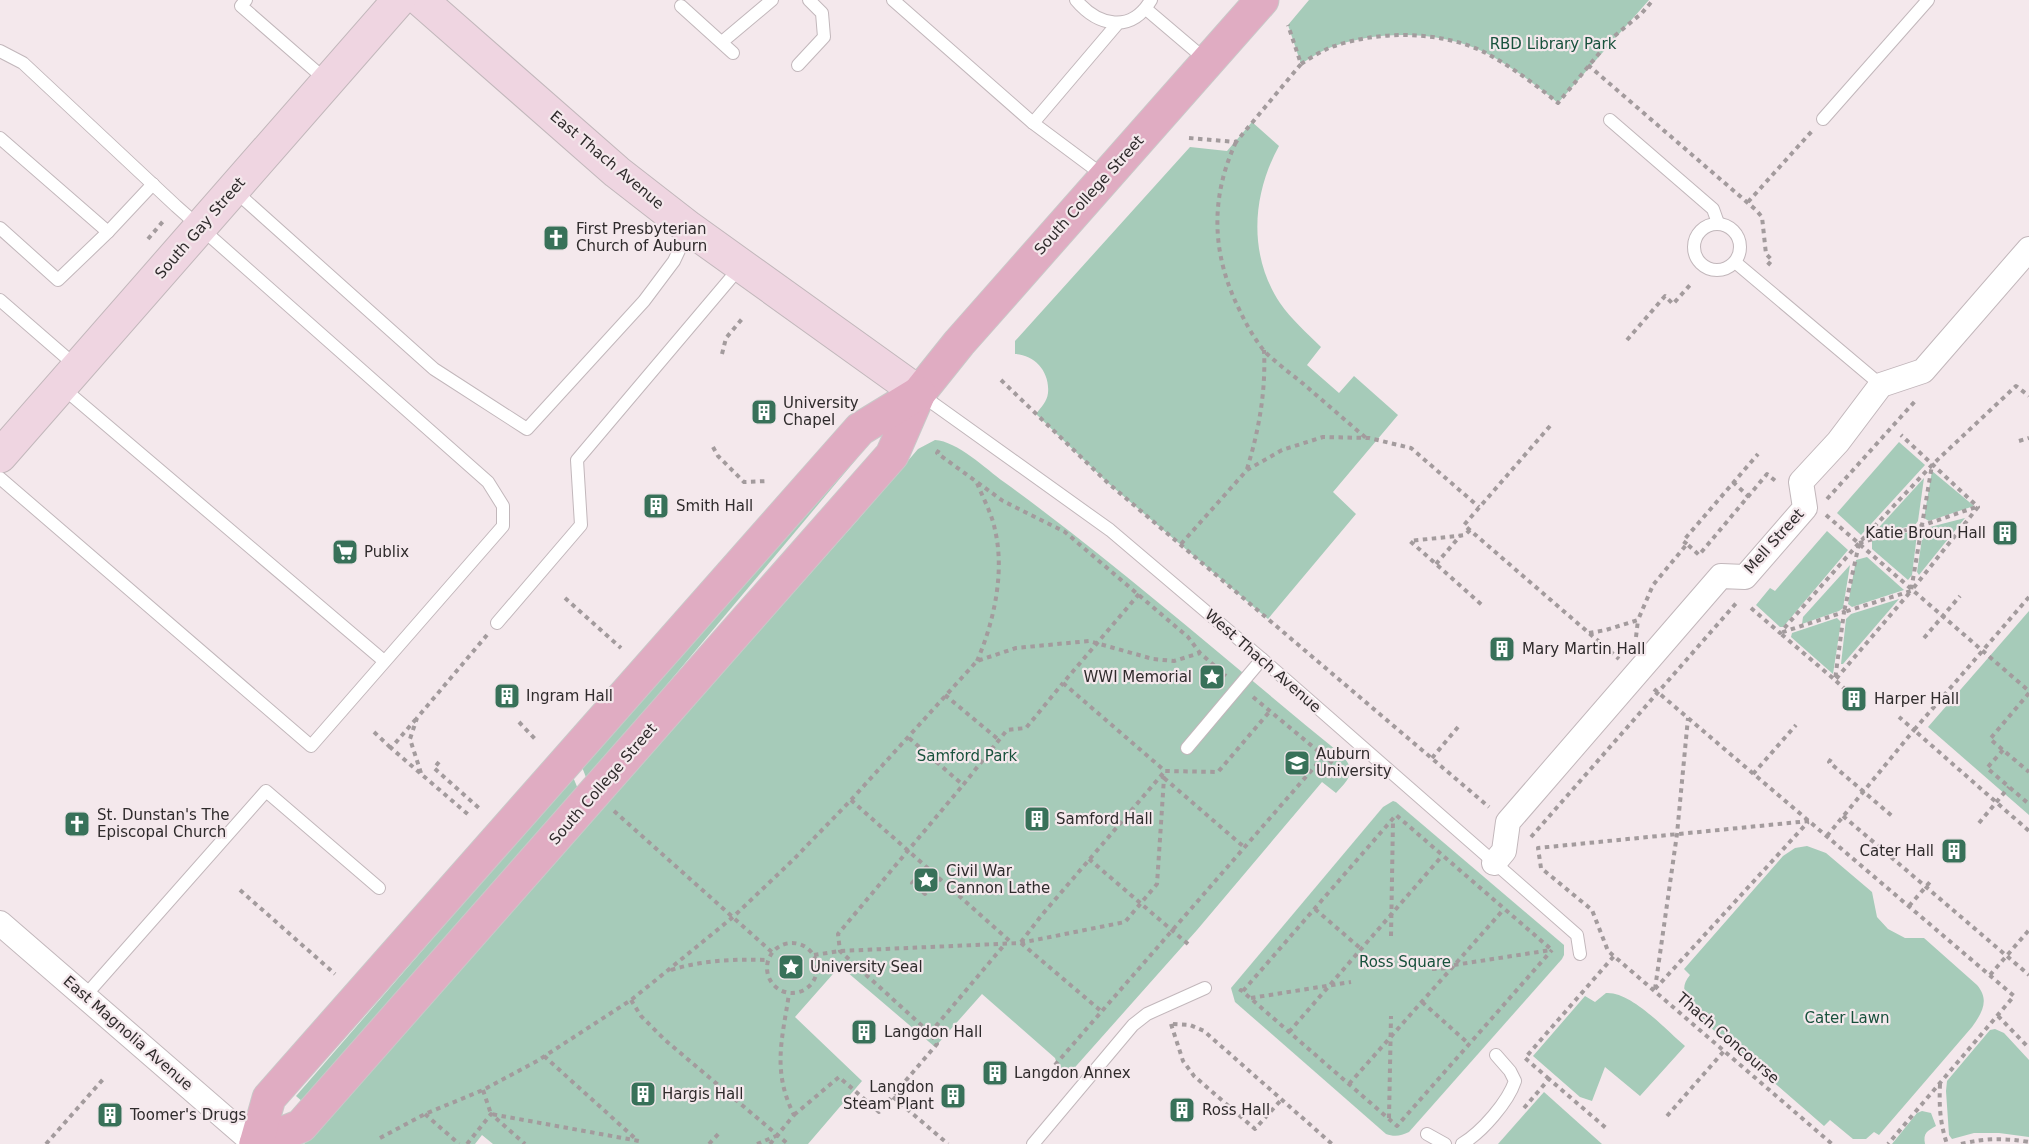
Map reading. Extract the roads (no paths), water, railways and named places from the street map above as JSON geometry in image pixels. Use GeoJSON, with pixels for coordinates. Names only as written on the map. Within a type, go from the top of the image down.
{"type":"FeatureCollection","features":[{"type":"Feature","properties":{"kind":"main road","name":"South College Street"},"geometry":{"type":"LineString","coordinates":[[256,1144],[301,1126],[594,794],[892,455],[919,393],[1010,284],[1262,0]]}},
{"type":"Feature","properties":{"kind":"street","name":"South Gay Street"},"geometry":{"type":"LineString","coordinates":[[0,456],[399,0]]}},
{"type":"Feature","properties":{"kind":"street","name":"East Thach Avenue"},"geometry":{"type":"LineString","coordinates":[[421,0],[617,172],[689,228],[919,393]]}},
{"type":"Feature","properties":{"kind":"street"},"geometry":{"type":"LineString","coordinates":[[1881,385],[1923,371],[2027,256]]}},
{"type":"Feature","properties":{"kind":"street","name":"Mell Street"},"geometry":{"type":"LineString","coordinates":[[1499,857],[1508,822],[1635,673],[1721,576],[1745,576],[1805,508],[1801,482],[1838,442],[1881,385]]}},
{"type":"Feature","properties":{"kind":"street","name":"East Magnolia Avenue"},"geometry":{"type":"LineString","coordinates":[[0,923],[256,1144]]}},
{"type":"Feature","properties":{"kind":"lane"},"geometry":{"type":"LineString","coordinates":[[246,0],[241,6],[328,82]]}},
{"type":"Feature","properties":{"kind":"lane"},"geometry":{"type":"LineString","coordinates":[[722,42],[772,0]]}},
{"type":"Feature","properties":{"kind":"lane"},"geometry":{"type":"LineString","coordinates":[[798,65],[824,37],[822,13],[809,0]]}},
{"type":"Feature","properties":{"kind":"lane"},"geometry":{"type":"LineString","coordinates":[[893,0],[1033,123],[1106,177]]}},
{"type":"Feature","properties":{"kind":"lane"},"geometry":{"type":"LineString","coordinates":[[1076,0],[1087,13],[1102,21],[1118,23],[1133,18],[1148,4],[1208,62]]}},
{"type":"Feature","properties":{"kind":"lane"},"geometry":{"type":"LineString","coordinates":[[1823,119],[1929,0]]}},
{"type":"Feature","properties":{"kind":"lane"},"geometry":{"type":"LineString","coordinates":[[681,6],[733,53]]}},
{"type":"Feature","properties":{"kind":"lane"},"geometry":{"type":"LineString","coordinates":[[1033,123],[1118,23]]}},
{"type":"Feature","properties":{"kind":"lane"},"geometry":{"type":"LineString","coordinates":[[0,51],[23,63],[200,227],[488,482],[504,506],[503,526],[311,746],[0,478]]}},
{"type":"Feature","properties":{"kind":"lane"},"geometry":{"type":"LineString","coordinates":[[1610,120],[1713,209],[1718,224]]}},
{"type":"Feature","properties":{"kind":"lane"},"geometry":{"type":"LineString","coordinates":[[0,138],[108,232]]}},
{"type":"Feature","properties":{"kind":"lane"},"geometry":{"type":"LineString","coordinates":[[0,228],[58,280],[153,184]]}},
{"type":"Feature","properties":{"kind":"lane"},"geometry":{"type":"LineString","coordinates":[[233,189],[434,369],[527,429],[644,301],[674,261],[689,228]]}},
{"type":"Feature","properties":{"kind":"lane"},"geometry":{"type":"LineString","coordinates":[[1718,224],[1731,228],[1740,240],[1735,262],[1721,270],[1713,269],[1700,262],[1694,248],[1698,234],[1703,228],[1718,224]]}},
{"type":"Feature","properties":{"kind":"lane"},"geometry":{"type":"LineString","coordinates":[[1735,262],[1881,385]]}},
{"type":"Feature","properties":{"kind":"lane"},"geometry":{"type":"LineString","coordinates":[[497,623],[581,525],[577,460],[742,266]]}},
{"type":"Feature","properties":{"kind":"lane"},"geometry":{"type":"LineString","coordinates":[[0,300],[70,377],[384,662]]}},
{"type":"Feature","properties":{"kind":"lane","name":"West Thach Avenue"},"geometry":{"type":"LineString","coordinates":[[919,393],[1110,530],[1262,658],[1382,765],[1499,857],[1577,935],[1580,954]]}},
{"type":"Feature","properties":{"kind":"lane"},"geometry":{"type":"LineString","coordinates":[[1187,748],[1262,658]]}},
{"type":"Feature","properties":{"kind":"lane"},"geometry":{"type":"LineString","coordinates":[[85,996],[266,791],[379,888]]}},
{"type":"Feature","properties":{"kind":"lane"},"geometry":{"type":"LineString","coordinates":[[1033,1144],[1133,1025],[1148,1014],[1204,988]]}},
{"type":"Feature","properties":{"kind":"lane"},"geometry":{"type":"LineString","coordinates":[[1462,1144],[1489,1119],[1511,1093],[1515,1081],[1510,1071],[1496,1055]]}},
{"type":"Feature","properties":{"kind":"lane"},"geometry":{"type":"LineString","coordinates":[[1427,1134],[1445,1144]]}},
{"type":"Feature","properties":{"kind":"place","name":"First Presbyterian Church of Auburn"},"geometry":{"type":"Point","coordinates":[556,238]}},
{"type":"Feature","properties":{"kind":"place","name":"University Chapel"},"geometry":{"type":"Point","coordinates":[764,412]}},
{"type":"Feature","properties":{"kind":"place","name":"Smith Hall"},"geometry":{"type":"Point","coordinates":[656,506]}},
{"type":"Feature","properties":{"kind":"place","name":"Katie Broun Hall"},"geometry":{"type":"Point","coordinates":[2005,533]}},
{"type":"Feature","properties":{"kind":"place","name":"Publix"},"geometry":{"type":"Point","coordinates":[345,552]}},
{"type":"Feature","properties":{"kind":"place","name":"Mary Martin Hall"},"geometry":{"type":"Point","coordinates":[1502,649]}},
{"type":"Feature","properties":{"kind":"place","name":"WWI Memorial"},"geometry":{"type":"Point","coordinates":[1212,677]}},
{"type":"Feature","properties":{"kind":"place","name":"Ingram Hall"},"geometry":{"type":"Point","coordinates":[507,696]}},
{"type":"Feature","properties":{"kind":"place","name":"Harper Hall"},"geometry":{"type":"Point","coordinates":[1854,699]}},
{"type":"Feature","properties":{"kind":"place","name":"Auburn University"},"geometry":{"type":"Point","coordinates":[1297,763]}},
{"type":"Feature","properties":{"kind":"place","name":"Samford Hall"},"geometry":{"type":"Point","coordinates":[1037,819]}},
{"type":"Feature","properties":{"kind":"place","name":"St. Dunstan's The Episcopal Church"},"geometry":{"type":"Point","coordinates":[77,824]}},
{"type":"Feature","properties":{"kind":"place","name":"Cater Hall"},"geometry":{"type":"Point","coordinates":[1954,851]}},
{"type":"Feature","properties":{"kind":"place","name":"Civil War Cannon Lathe"},"geometry":{"type":"Point","coordinates":[926,880]}},
{"type":"Feature","properties":{"kind":"place","name":"University Seal"},"geometry":{"type":"Point","coordinates":[791,967]}},
{"type":"Feature","properties":{"kind":"place","name":"Langdon Hall"},"geometry":{"type":"Point","coordinates":[864,1032]}},
{"type":"Feature","properties":{"kind":"place","name":"Langdon Annex"},"geometry":{"type":"Point","coordinates":[995,1073]}},
{"type":"Feature","properties":{"kind":"place","name":"Hargis Hall"},"geometry":{"type":"Point","coordinates":[643,1094]}},
{"type":"Feature","properties":{"kind":"place","name":"Langdon Steam Plant"},"geometry":{"type":"Point","coordinates":[953,1096]}},
{"type":"Feature","properties":{"kind":"place","name":"Ross Hall"},"geometry":{"type":"Point","coordinates":[1182,1110]}},
{"type":"Feature","properties":{"kind":"place","name":"Toomer's Drugs"},"geometry":{"type":"Point","coordinates":[110,1115]}},
{"type":"Feature","properties":{"kind":"park label","name":"RBD Library Park"},"geometry":{"type":"Point","coordinates":[1553,44]}},
{"type":"Feature","properties":{"kind":"park label","name":"Samford Park"},"geometry":{"type":"Point","coordinates":[967,756]}},
{"type":"Feature","properties":{"kind":"park label","name":"Ross Square"},"geometry":{"type":"Point","coordinates":[1405,962]}},
{"type":"Feature","properties":{"kind":"park label","name":"Cater Lawn"},"geometry":{"type":"Point","coordinates":[1847,1018]}}]}
